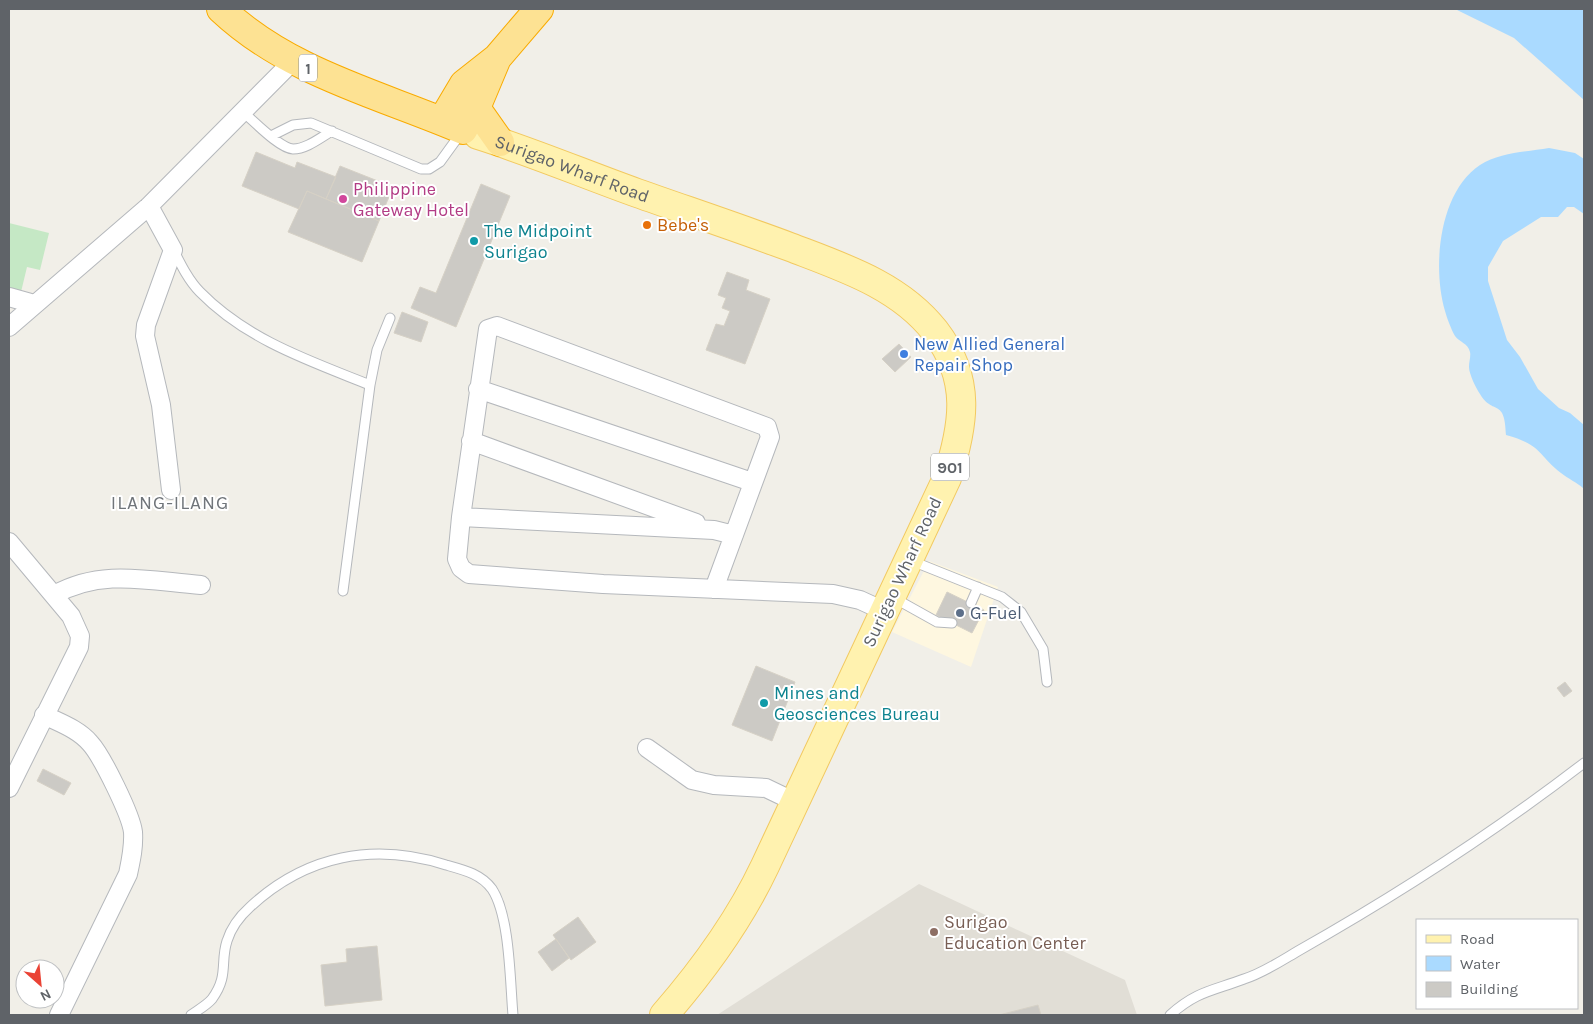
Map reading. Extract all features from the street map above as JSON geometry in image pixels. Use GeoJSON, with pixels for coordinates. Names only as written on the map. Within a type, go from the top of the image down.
{"type":"FeatureCollection","features":[{"type":"Feature","properties":{"kind":"highway","name":"1"},"geometry":{"type":"LineString","coordinates":[[221,9],[266,46],[336,82],[407,108],[459,114]]}},
{"type":"Feature","properties":{"kind":"highway"},"geometry":{"type":"LineString","coordinates":[[500,142],[459,114],[464,84],[497,58],[539,9]]}},
{"type":"Feature","properties":{"kind":"main road","name":"Surigao Wharf Road"},"geometry":{"type":"LineString","coordinates":[[500,142],[837,265],[872,280],[901,298],[935,332],[946,351],[961,392],[962,412],[954,454],[947,478],[765,866],[738,918],[714,954],[664,1015]]}},
{"type":"Feature","properties":{"kind":"street"},"geometry":{"type":"LineString","coordinates":[[9,327],[149,206],[293,61]]}},
{"type":"Feature","properties":{"kind":"street"},"geometry":{"type":"LineString","coordinates":[[149,206],[173,250],[146,325],[145,336],[161,405],[170,490]]}},
{"type":"Feature","properties":{"kind":"street"},"geometry":{"type":"LineString","coordinates":[[9,297],[34,304]]}},
{"type":"Feature","properties":{"kind":"street"},"geometry":{"type":"LineString","coordinates":[[714,589],[770,437],[769,430],[764,425],[497,326],[490,327],[486,332],[457,559],[461,568],[469,574],[714,589],[833,594],[888,604]]}},
{"type":"Feature","properties":{"kind":"street"},"geometry":{"type":"LineString","coordinates":[[478,389],[752,482]]}},
{"type":"Feature","properties":{"kind":"street"},"geometry":{"type":"LineString","coordinates":[[471,442],[714,530],[734,535]]}},
{"type":"Feature","properties":{"kind":"street"},"geometry":{"type":"LineString","coordinates":[[461,517],[714,530]]}},
{"type":"Feature","properties":{"kind":"street"},"geometry":{"type":"LineString","coordinates":[[9,544],[71,616],[80,636],[79,646],[9,788]]}},
{"type":"Feature","properties":{"kind":"street"},"geometry":{"type":"LineString","coordinates":[[54,595],[81,582],[96,579],[112,578],[201,585]]}},
{"type":"Feature","properties":{"kind":"street"},"geometry":{"type":"LineString","coordinates":[[44,715],[76,731],[90,743],[101,758],[133,830],[133,849],[128,874],[59,1015]]}},
{"type":"Feature","properties":{"kind":"street"},"geometry":{"type":"LineString","coordinates":[[647,748],[697,782],[714,785],[756,786],[774,791],[794,802]]}},
{"type":"Feature","properties":{"kind":"lane"},"geometry":{"type":"LineString","coordinates":[[244,112],[271,136],[286,147],[293,149],[315,141],[332,131]]}},
{"type":"Feature","properties":{"kind":"lane"},"geometry":{"type":"LineString","coordinates":[[271,136],[293,125],[306,122],[332,131],[421,169],[429,169],[440,162],[459,114]]}},
{"type":"Feature","properties":{"kind":"lane"},"geometry":{"type":"LineString","coordinates":[[173,250],[199,292],[246,330],[270,344],[370,386]]}},
{"type":"Feature","properties":{"kind":"lane"},"geometry":{"type":"LineString","coordinates":[[343,591],[370,386],[377,350],[390,318]]}},
{"type":"Feature","properties":{"kind":"lane"},"geometry":{"type":"LineString","coordinates":[[909,560],[1002,597],[1021,612],[1043,648],[1047,682]]}},
{"type":"Feature","properties":{"kind":"lane"},"geometry":{"type":"LineString","coordinates":[[971,603],[978,587]]}},
{"type":"Feature","properties":{"kind":"lane"},"geometry":{"type":"LineString","coordinates":[[888,604],[937,622],[952,623]]}},
{"type":"Feature","properties":{"kind":"lane"},"geometry":{"type":"LineString","coordinates":[[1170,1015],[1185,1002],[1200,993],[1260,972],[1425,877],[1537,799],[1584,763]]}},
{"type":"Feature","properties":{"kind":"lane"},"geometry":{"type":"LineString","coordinates":[[191,1015],[211,1000],[221,983],[225,966],[226,942],[235,924],[249,908],[270,891],[320,863],[349,856],[388,853],[422,858],[472,873],[483,879],[492,890],[504,926],[513,1015]]}},
{"type":"Feature","properties":{"kind":"shaded area"},"geometry":{"type":"Polygon","coordinates":[[[929,561],[998,587],[971,667],[892,632],[929,561]]]}},
{"type":"Feature","properties":{"kind":"shaded area","name":"Surigao Education Center"},"geometry":{"type":"Polygon","coordinates":[[[919,884],[1125,980],[1137,1015],[717,1015],[919,884]]]}},
{"type":"Feature","properties":{"kind":"green space"},"geometry":{"type":"Polygon","coordinates":[[[9,223],[49,233],[40,270],[27,267],[21,292],[9,289],[9,223]]]}},
{"type":"Feature","properties":{"kind":"water"},"geometry":{"type":"Polygon","coordinates":[[[1455,9],[1584,9],[1584,100],[1514,38],[1455,9]]]}},
{"type":"Feature","properties":{"kind":"water"},"geometry":{"type":"Polygon","coordinates":[[[1549,148],[1575,153],[1584,159],[1584,214],[1574,207],[1567,207],[1558,217],[1541,217],[1503,241],[1488,267],[1488,281],[1507,340],[1520,357],[1538,389],[1559,408],[1570,413],[1584,425],[1584,489],[1561,473],[1533,446],[1506,435],[1501,411],[1485,401],[1473,381],[1469,370],[1469,349],[1457,338],[1449,324],[1441,293],[1439,273],[1442,232],[1447,211],[1455,193],[1466,177],[1480,165],[1496,157],[1549,148]]]}},
{"type":"Feature","properties":{"kind":"building"},"geometry":{"type":"Polygon","coordinates":[[[256,152],[295,168],[297,162],[336,177],[326,199],[307,191],[299,209],[242,186],[256,152]]]}},
{"type":"Feature","properties":{"kind":"building"},"geometry":{"type":"Polygon","coordinates":[[[340,166],[393,187],[379,221],[326,199],[340,166]]]}},
{"type":"Feature","properties":{"kind":"building","name":"The Midpoint Surigao"},"geometry":{"type":"Polygon","coordinates":[[[481,184],[510,196],[456,327],[411,308],[420,287],[436,293],[481,184]]]}},
{"type":"Feature","properties":{"kind":"building"},"geometry":{"type":"Polygon","coordinates":[[[307,191],[379,221],[362,262],[288,232],[307,191]]]}},
{"type":"Feature","properties":{"kind":"building"},"geometry":{"type":"Polygon","coordinates":[[[727,272],[749,280],[746,290],[770,299],[745,364],[706,350],[716,324],[724,326],[730,311],[722,308],[726,298],[718,295],[727,272]]]}},
{"type":"Feature","properties":{"kind":"building"},"geometry":{"type":"Polygon","coordinates":[[[402,312],[428,322],[421,342],[394,333],[402,312]]]}},
{"type":"Feature","properties":{"kind":"building"},"geometry":{"type":"Polygon","coordinates":[[[899,344],[911,357],[895,372],[882,359],[899,344]]]}},
{"type":"Feature","properties":{"kind":"building","name":"G-Fuel"},"geometry":{"type":"Polygon","coordinates":[[[947,592],[984,610],[972,633],[936,615],[947,592]]]}},
{"type":"Feature","properties":{"kind":"building","name":"Mines and Geosciences Bureau"},"geometry":{"type":"Polygon","coordinates":[[[756,666],[795,682],[772,741],[732,725],[756,666]]]}},
{"type":"Feature","properties":{"kind":"building"},"geometry":{"type":"Polygon","coordinates":[[[1565,682],[1572,691],[1564,697],[1557,688],[1565,682]]]}},
{"type":"Feature","properties":{"kind":"building"},"geometry":{"type":"Polygon","coordinates":[[[43,769],[71,783],[64,795],[37,781],[43,769]]]}},
{"type":"Feature","properties":{"kind":"building"},"geometry":{"type":"Polygon","coordinates":[[[578,917],[596,942],[571,960],[553,935],[578,917]]]}},
{"type":"Feature","properties":{"kind":"building"},"geometry":{"type":"Polygon","coordinates":[[[556,939],[569,958],[552,971],[538,952],[556,939]]]}},
{"type":"Feature","properties":{"kind":"building"},"geometry":{"type":"Polygon","coordinates":[[[377,946],[382,1000],[325,1006],[321,965],[347,962],[346,949],[377,946]]]}},
{"type":"Feature","properties":{"kind":"building"},"geometry":{"type":"Polygon","coordinates":[[[1038,1005],[1041,1015],[999,1015],[1038,1005]]]}},
{"type":"Feature","properties":{"kind":"place","name":"Philippine Gateway Hotel"},"geometry":{"type":"Point","coordinates":[343,199]}},
{"type":"Feature","properties":{"kind":"place","name":"Bebe's"},"geometry":{"type":"Point","coordinates":[647,225]}},
{"type":"Feature","properties":{"kind":"place","name":"The Midpoint Surigao"},"geometry":{"type":"Point","coordinates":[474,241]}},
{"type":"Feature","properties":{"kind":"place","name":"New Allied General Repair Shop"},"geometry":{"type":"Point","coordinates":[904,354]}},
{"type":"Feature","properties":{"kind":"place","name":"G-Fuel"},"geometry":{"type":"Point","coordinates":[960,613]}},
{"type":"Feature","properties":{"kind":"place","name":"Mines and Geosciences Bureau"},"geometry":{"type":"Point","coordinates":[764,703]}},
{"type":"Feature","properties":{"kind":"place","name":"Surigao Education Center"},"geometry":{"type":"Point","coordinates":[934,932]}},
{"type":"Feature","properties":{"kind":"district","name":"ILANG-ILANG"},"geometry":{"type":"Point","coordinates":[170,503]}}]}
